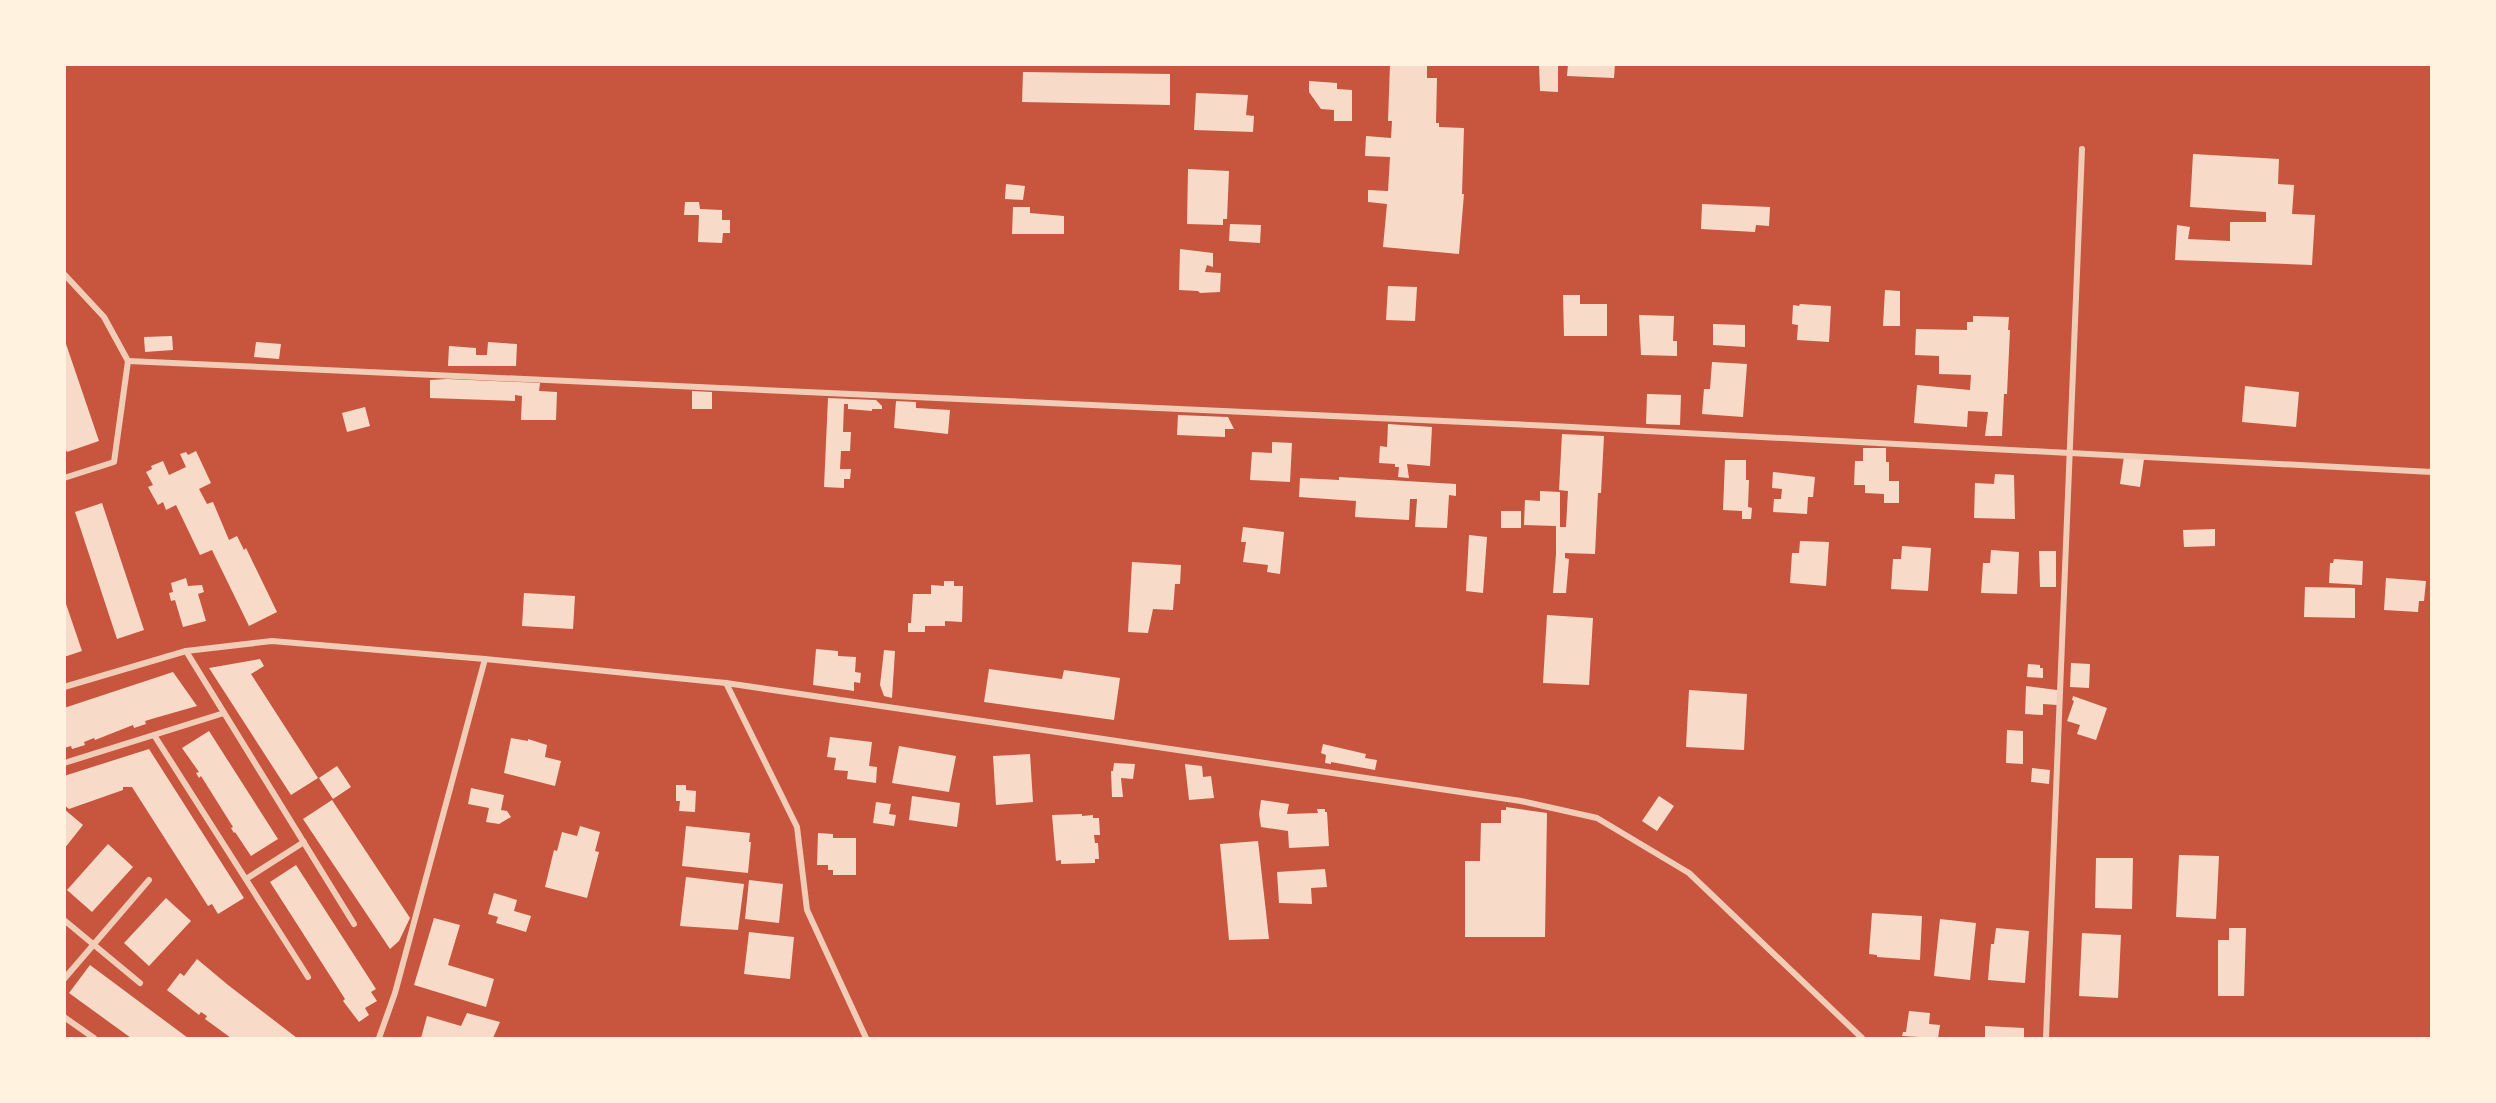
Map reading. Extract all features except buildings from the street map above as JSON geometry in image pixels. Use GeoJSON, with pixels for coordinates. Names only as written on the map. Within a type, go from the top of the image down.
{"type":"FeatureCollection","features":[{"type":"Feature","properties":{"kind":"street"},"geometry":{"type":"LineString","coordinates":[[2046,1038],[2082,149]]}},
{"type":"Feature","properties":{"kind":"street"},"geometry":{"type":"LineString","coordinates":[[64,274],[104,317],[128,361],[114,462],[64,478]]}},
{"type":"Feature","properties":{"kind":"street"},"geometry":{"type":"LineString","coordinates":[[128,361],[1528,425],[2432,472]]}},
{"type":"Feature","properties":{"kind":"street"},"geometry":{"type":"LineString","coordinates":[[64,687],[186,651],[272,640],[726,683],[1521,801],[1597,818],[1689,873],[1862,1038]]}},
{"type":"Feature","properties":{"kind":"street"},"geometry":{"type":"LineString","coordinates":[[186,651],[354,924]]}},
{"type":"Feature","properties":{"kind":"street"},"geometry":{"type":"LineString","coordinates":[[379,1038],[395,993],[485,659]]}},
{"type":"Feature","properties":{"kind":"street"},"geometry":{"type":"LineString","coordinates":[[726,683],[797,827],[807,910],[866,1038]]}},
{"type":"Feature","properties":{"kind":"street"},"geometry":{"type":"LineString","coordinates":[[64,763],[225,713]]}},
{"type":"Feature","properties":{"kind":"street"},"geometry":{"type":"LineString","coordinates":[[154,735],[309,977]]}},
{"type":"Feature","properties":{"kind":"street"},"geometry":{"type":"LineString","coordinates":[[246,879],[304,842]]}},
{"type":"Feature","properties":{"kind":"street"},"geometry":{"type":"LineString","coordinates":[[64,979],[149,880]]}},
{"type":"Feature","properties":{"kind":"street"},"geometry":{"type":"LineString","coordinates":[[64,920],[140,983]]}},
{"type":"Feature","properties":{"kind":"street"},"geometry":{"type":"LineString","coordinates":[[64,1017],[94,1038]]}}]}
